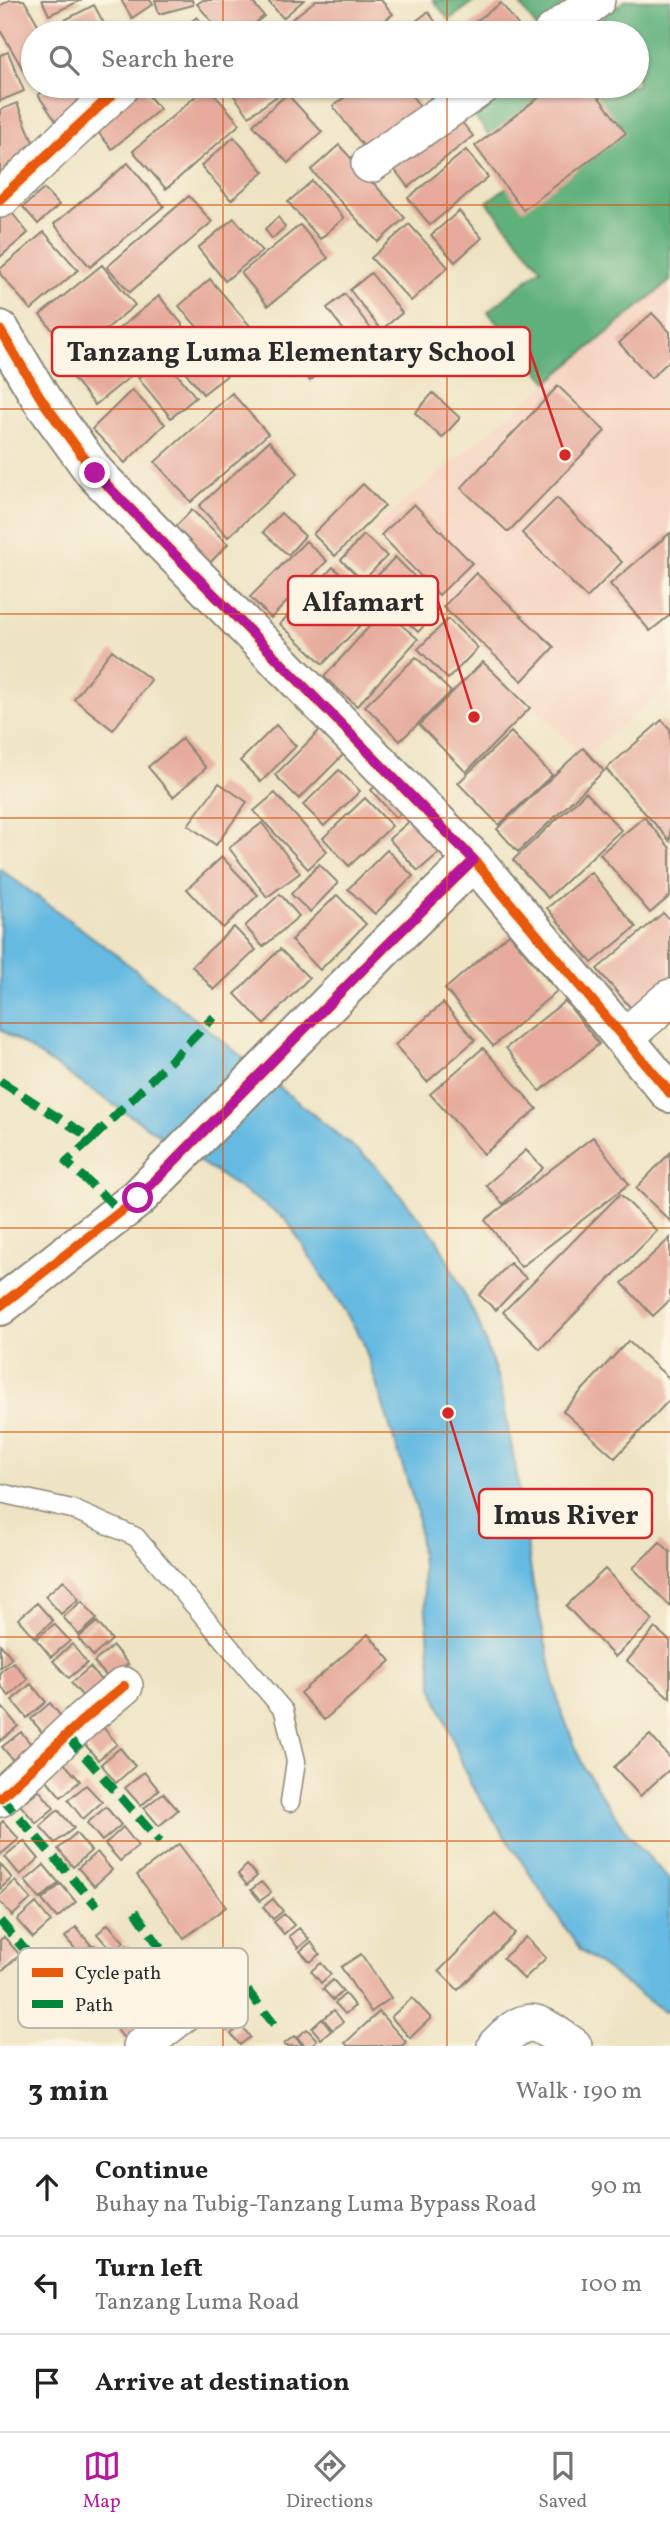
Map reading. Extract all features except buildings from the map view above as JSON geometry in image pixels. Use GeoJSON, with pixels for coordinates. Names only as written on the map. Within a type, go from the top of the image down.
{"type":"FeatureCollection","features":[{"type":"Feature","properties":{"kind":"street"},"geometry":{"type":"LineString","coordinates":[[568,21],[596,0]]}},
{"type":"Feature","properties":{"kind":"street"},"geometry":{"type":"LineString","coordinates":[[0,199],[108,98]]}},
{"type":"Feature","properties":{"kind":"street"},"geometry":{"type":"LineString","coordinates":[[370,164],[465,98]]}},
{"type":"Feature","properties":{"kind":"street"},"geometry":{"type":"LineString","coordinates":[[0,330],[42,400],[95,473],[474,860],[670,1093]]}},
{"type":"Feature","properties":{"kind":"street"},"geometry":{"type":"LineString","coordinates":[[0,1306],[122,1212],[474,860]]}},
{"type":"Feature","properties":{"kind":"street"},"geometry":{"type":"LineString","coordinates":[[624,1038],[670,998]]}},
{"type":"Feature","properties":{"kind":"street"},"geometry":{"type":"LineString","coordinates":[[0,1798],[83,1720],[124,1686]]}},
{"type":"Feature","properties":{"kind":"street"},"geometry":{"type":"LineString","coordinates":[[496,2046],[511,2030],[525,2022],[539,2024],[573,2046]]}},
{"type":"Feature","properties":{"kind":"street"},"geometry":{"type":"LineString","coordinates":[[142,2046],[165,2028]]}},
{"type":"Feature","properties":{"kind":"lane"},"geometry":{"type":"LineString","coordinates":[[0,1493],[72,1509],[136,1537],[285,1711],[296,1760],[290,1802]]}},
{"type":"Feature","properties":{"kind":"shaded area"},"geometry":{"type":"Polygon","coordinates":[[[670,281],[670,684],[583,758],[372,529],[670,281]]]}},
{"type":"Feature","properties":{"kind":"green space"},"geometry":{"type":"Polygon","coordinates":[[[433,0],[476,0],[449,20],[433,0]]]}},
{"type":"Feature","properties":{"kind":"green space"},"geometry":{"type":"Polygon","coordinates":[[[517,0],[576,0],[551,21],[532,21],[517,0]]]}},
{"type":"Feature","properties":{"kind":"green space"},"geometry":{"type":"Polygon","coordinates":[[[626,0],[670,0],[670,281],[548,382],[488,312],[541,268],[487,202],[521,176],[472,113],[493,98],[649,98],[649,21],[597,21],[626,0]]]}},
{"type":"Feature","properties":{"kind":"water"},"geometry":{"type":"Polygon","coordinates":[[[0,869],[114,953],[374,1164],[437,1239],[479,1324],[500,1385],[533,1585],[559,1705],[584,1768],[629,1836],[670,1880],[670,2013],[663,2011],[580,1950],[470,1783],[433,1689],[417,1511],[362,1339],[286,1219],[0,1029],[0,869]]]}},
{"type":"Feature","properties":{"kind":"marked path"},"geometry":{"type":"LineString","coordinates":[[92,1139],[214,1017]]}},
{"type":"Feature","properties":{"kind":"marked path"},"geometry":{"type":"LineString","coordinates":[[0,1081],[92,1139],[66,1162],[122,1212]]}},
{"type":"Feature","properties":{"kind":"marked path"},"geometry":{"type":"LineString","coordinates":[[67,1736],[160,1842]]}},
{"type":"Feature","properties":{"kind":"marked path"},"geometry":{"type":"LineString","coordinates":[[1,1797],[97,1906]]}},
{"type":"Feature","properties":{"kind":"marked path"},"geometry":{"type":"LineString","coordinates":[[135,1911],[161,1948]]}},
{"type":"Feature","properties":{"kind":"marked path"},"geometry":{"type":"LineString","coordinates":[[0,1921],[23,1948]]}},
{"type":"Feature","properties":{"kind":"marked path"},"geometry":{"type":"LineString","coordinates":[[248,1991],[274,2024]]}},
{"type":"Feature","properties":{"kind":"cycle path"},"geometry":{"type":"LineString","coordinates":[[0,199],[108,98]]}},
{"type":"Feature","properties":{"kind":"cycle path"},"geometry":{"type":"LineString","coordinates":[[0,330],[42,400],[95,473],[474,860],[670,1093]]}},
{"type":"Feature","properties":{"kind":"cycle path"},"geometry":{"type":"LineString","coordinates":[[0,1306],[138,1198],[474,860]]}},
{"type":"Feature","properties":{"kind":"cycle path"},"geometry":{"type":"LineString","coordinates":[[0,1798],[83,1720],[124,1686]]}},
{"type":"Feature","properties":{"kind":"place","name":"Tanzang Luma Elementary School"},"geometry":{"type":"Point","coordinates":[565,455]}},
{"type":"Feature","properties":{"kind":"place","name":"Alfamart"},"geometry":{"type":"Point","coordinates":[474,717]}},
{"type":"Feature","properties":{"kind":"place","name":"Imus River"},"geometry":{"type":"Point","coordinates":[448,1413]}},
{"type":"Feature","properties":{"kind":"route"},"geometry":{"type":"LineString","coordinates":[[95,473],[474,860],[138,1198]]}}]}
